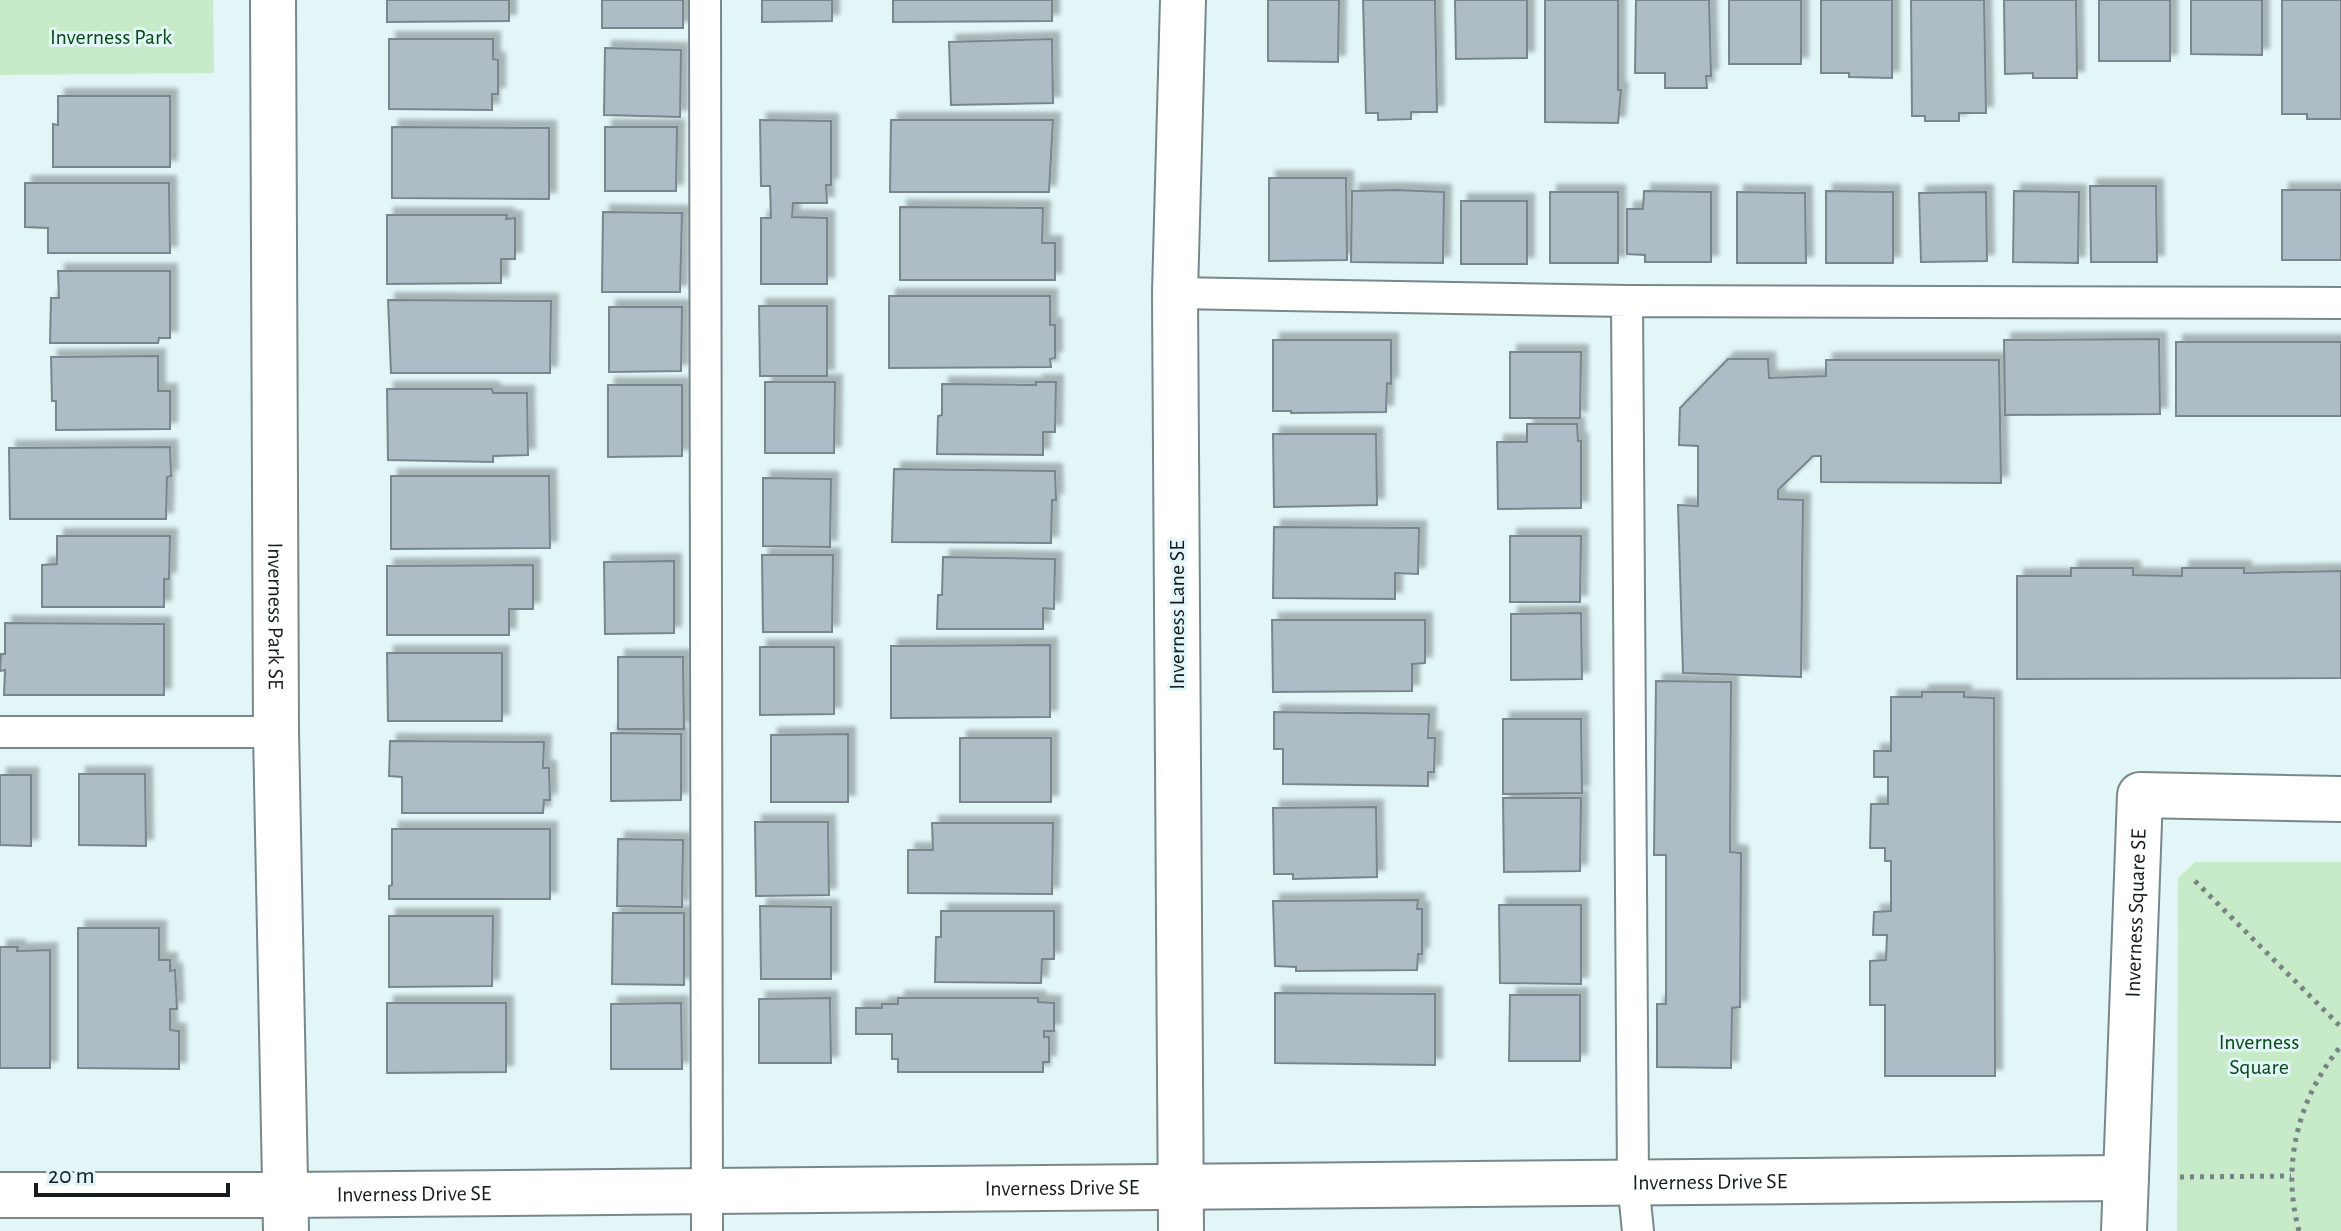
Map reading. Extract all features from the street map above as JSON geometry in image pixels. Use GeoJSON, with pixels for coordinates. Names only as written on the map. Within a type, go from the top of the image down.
{"type":"FeatureCollection","features":[{"type":"Feature","properties":{"kind":"street","name":"Inverness Park SE"},"geometry":{"type":"LineString","coordinates":[[273,0],[276,732],[286,1213]]}},
{"type":"Feature","properties":{"kind":"street","name":"Inverness Lane SE"},"geometry":{"type":"LineString","coordinates":[[1181,1231],[1175,293],[1183,0]]}},
{"type":"Feature","properties":{"kind":"street","name":"Inverness Square SE"},"geometry":{"type":"LineString","coordinates":[[2124,1231],[2140,795],[2341,799]]}},
{"type":"Feature","properties":{"kind":"street","name":"Inverness Drive SE"},"geometry":{"type":"LineString","coordinates":[[0,1195],[286,1213],[706,1211],[1181,1186],[2126,1178]]}},
{"type":"Feature","properties":{"kind":"lane"},"geometry":{"type":"LineString","coordinates":[[705,0],[706,1211]]}},
{"type":"Feature","properties":{"kind":"lane"},"geometry":{"type":"LineString","coordinates":[[1175,293],[1627,301],[2341,303]]}},
{"type":"Feature","properties":{"kind":"lane"},"geometry":{"type":"LineString","coordinates":[[1627,301],[1633,1182],[1638,1231]]}},
{"type":"Feature","properties":{"kind":"lane"},"geometry":{"type":"LineString","coordinates":[[0,732],[276,732]]}},
{"type":"Feature","properties":{"kind":"path"},"geometry":{"type":"LineString","coordinates":[[2192,878],[2341,1027]]}},
{"type":"Feature","properties":{"kind":"path"},"geometry":{"type":"LineString","coordinates":[[2299,1231],[2291,1176],[2295,1138],[2306,1100],[2325,1065],[2341,1046]]}},
{"type":"Feature","properties":{"kind":"path"},"geometry":{"type":"LineString","coordinates":[[2178,1162],[2178,1191]]}},
{"type":"Feature","properties":{"kind":"path"},"geometry":{"type":"LineString","coordinates":[[2178,1177],[2291,1176]]}},
{"type":"Feature","properties":{"kind":"green space","name":"Inverness Park"},"geometry":{"type":"Polygon","coordinates":[[[0,0],[213,0],[214,73],[0,75],[0,0]]]}},
{"type":"Feature","properties":{"kind":"green space","name":"Inverness Square"},"geometry":{"type":"Polygon","coordinates":[[[2195,862],[2341,862],[2341,1231],[2177,1231],[2178,878],[2195,862]]]}},
{"type":"Feature","properties":{"kind":"building"},"geometry":{"type":"Polygon","coordinates":[[[387,0],[509,0],[509,21],[387,22],[387,0]]]}},
{"type":"Feature","properties":{"kind":"building"},"geometry":{"type":"Polygon","coordinates":[[[602,0],[683,0],[683,28],[602,28],[602,0]]]}},
{"type":"Feature","properties":{"kind":"building"},"geometry":{"type":"Polygon","coordinates":[[[762,0],[832,0],[832,21],[762,22],[762,0]]]}},
{"type":"Feature","properties":{"kind":"building"},"geometry":{"type":"Polygon","coordinates":[[[893,0],[1052,0],[1052,21],[893,22],[893,0]]]}},
{"type":"Feature","properties":{"kind":"building"},"geometry":{"type":"Polygon","coordinates":[[[1268,0],[1339,0],[1338,62],[1268,61],[1268,0]]]}},
{"type":"Feature","properties":{"kind":"building"},"geometry":{"type":"Polygon","coordinates":[[[1363,0],[1435,0],[1437,112],[1411,112],[1411,119],[1378,120],[1378,113],[1366,113],[1363,0]]]}},
{"type":"Feature","properties":{"kind":"building"},"geometry":{"type":"Polygon","coordinates":[[[1455,0],[1527,0],[1527,58],[1456,59],[1455,0]]]}},
{"type":"Feature","properties":{"kind":"building"},"geometry":{"type":"Polygon","coordinates":[[[1545,0],[1618,0],[1618,90],[1621,90],[1618,123],[1545,122],[1545,0]]]}},
{"type":"Feature","properties":{"kind":"building"},"geometry":{"type":"Polygon","coordinates":[[[1636,0],[1709,0],[1711,76],[1706,76],[1707,88],[1665,88],[1665,73],[1635,73],[1636,0]]]}},
{"type":"Feature","properties":{"kind":"building"},"geometry":{"type":"Polygon","coordinates":[[[1729,0],[1801,0],[1801,64],[1729,64],[1729,0]]]}},
{"type":"Feature","properties":{"kind":"building"},"geometry":{"type":"Polygon","coordinates":[[[1821,0],[1892,0],[1892,78],[1821,73],[1821,0]]]}},
{"type":"Feature","properties":{"kind":"building"},"geometry":{"type":"Polygon","coordinates":[[[1911,0],[1984,0],[1986,113],[1959,113],[1959,121],[1925,121],[1925,116],[1912,116],[1911,0]]]}},
{"type":"Feature","properties":{"kind":"building"},"geometry":{"type":"Polygon","coordinates":[[[2004,0],[2076,0],[2077,78],[2033,78],[2033,73],[2005,74],[2004,0]]]}},
{"type":"Feature","properties":{"kind":"building"},"geometry":{"type":"Polygon","coordinates":[[[2099,0],[2170,0],[2170,61],[2099,61],[2099,0]]]}},
{"type":"Feature","properties":{"kind":"building"},"geometry":{"type":"Polygon","coordinates":[[[2191,0],[2262,0],[2262,55],[2191,54],[2191,0]]]}},
{"type":"Feature","properties":{"kind":"building"},"geometry":{"type":"Polygon","coordinates":[[[2282,0],[2341,0],[2341,119],[2307,119],[2307,114],[2282,114],[2282,0]]]}},
{"type":"Feature","properties":{"kind":"building"},"geometry":{"type":"Polygon","coordinates":[[[389,39],[493,39],[493,59],[498,60],[498,94],[492,94],[492,110],[389,109],[389,39]]]}},
{"type":"Feature","properties":{"kind":"building"},"geometry":{"type":"Polygon","coordinates":[[[1052,39],[1053,103],[951,105],[949,42],[1052,39]]]}},
{"type":"Feature","properties":{"kind":"building"},"geometry":{"type":"Polygon","coordinates":[[[605,48],[681,50],[680,117],[604,115],[605,48]]]}},
{"type":"Feature","properties":{"kind":"building"},"geometry":{"type":"Polygon","coordinates":[[[58,96],[170,96],[170,167],[53,167],[53,124],[58,125],[58,96]]]}},
{"type":"Feature","properties":{"kind":"building"},"geometry":{"type":"Polygon","coordinates":[[[760,120],[831,121],[831,185],[826,185],[827,203],[793,203],[792,217],[827,218],[827,284],[761,284],[761,218],[771,218],[770,186],[761,186],[760,120]]]}},
{"type":"Feature","properties":{"kind":"building"},"geometry":{"type":"Polygon","coordinates":[[[891,120],[1053,120],[1049,192],[890,192],[891,120]]]}},
{"type":"Feature","properties":{"kind":"building"},"geometry":{"type":"Polygon","coordinates":[[[392,127],[549,128],[549,199],[392,198],[392,127]]]}},
{"type":"Feature","properties":{"kind":"building"},"geometry":{"type":"Polygon","coordinates":[[[605,127],[677,127],[676,191],[605,191],[605,127]]]}},
{"type":"Feature","properties":{"kind":"building"},"geometry":{"type":"Polygon","coordinates":[[[1269,178],[1346,178],[1347,260],[1269,261],[1269,178]]]}},
{"type":"Feature","properties":{"kind":"building"},"geometry":{"type":"Polygon","coordinates":[[[25,183],[169,183],[170,253],[48,253],[48,228],[25,227],[25,183]]]}},
{"type":"Feature","properties":{"kind":"building"},"geometry":{"type":"Polygon","coordinates":[[[2090,186],[2156,186],[2157,262],[2091,262],[2090,186]]]}},
{"type":"Feature","properties":{"kind":"building"},"geometry":{"type":"Polygon","coordinates":[[[2282,190],[2341,190],[2341,260],[2282,260],[2282,190]]]}},
{"type":"Feature","properties":{"kind":"building"},"geometry":{"type":"Polygon","coordinates":[[[1352,191],[1444,192],[1443,263],[1351,262],[1352,191]]]}},
{"type":"Feature","properties":{"kind":"building"},"geometry":{"type":"Polygon","coordinates":[[[1644,191],[1711,192],[1711,262],[1645,262],[1645,255],[1627,254],[1627,209],[1643,209],[1644,191]]]}},
{"type":"Feature","properties":{"kind":"building"},"geometry":{"type":"Polygon","coordinates":[[[1826,191],[1893,192],[1893,263],[1826,263],[1826,191]]]}},
{"type":"Feature","properties":{"kind":"building"},"geometry":{"type":"Polygon","coordinates":[[[2014,191],[2079,192],[2078,263],[2013,262],[2014,191]]]}},
{"type":"Feature","properties":{"kind":"building"},"geometry":{"type":"Polygon","coordinates":[[[1550,192],[1618,192],[1618,263],[1550,263],[1550,192]]]}},
{"type":"Feature","properties":{"kind":"building"},"geometry":{"type":"Polygon","coordinates":[[[1737,192],[1805,193],[1806,263],[1737,263],[1737,192]]]}},
{"type":"Feature","properties":{"kind":"building"},"geometry":{"type":"Polygon","coordinates":[[[1986,192],[1987,261],[1921,262],[1919,193],[1986,192]]]}},
{"type":"Feature","properties":{"kind":"building"},"geometry":{"type":"Polygon","coordinates":[[[1461,201],[1527,201],[1527,264],[1461,264],[1461,201]]]}},
{"type":"Feature","properties":{"kind":"building"},"geometry":{"type":"Polygon","coordinates":[[[900,207],[1043,208],[1042,243],[1055,243],[1055,280],[900,280],[900,207]]]}},
{"type":"Feature","properties":{"kind":"building"},"geometry":{"type":"Polygon","coordinates":[[[603,212],[682,213],[680,292],[602,292],[603,212]]]}},
{"type":"Feature","properties":{"kind":"building"},"geometry":{"type":"Polygon","coordinates":[[[387,215],[507,215],[506,219],[515,218],[515,259],[501,259],[501,283],[387,284],[387,215]]]}},
{"type":"Feature","properties":{"kind":"building"},"geometry":{"type":"Polygon","coordinates":[[[58,271],[170,271],[170,338],[159,338],[158,343],[50,343],[51,298],[59,298],[58,271]]]}},
{"type":"Feature","properties":{"kind":"building"},"geometry":{"type":"Polygon","coordinates":[[[889,296],[1050,296],[1050,325],[1055,325],[1055,358],[1050,359],[1051,367],[889,368],[889,296]]]}},
{"type":"Feature","properties":{"kind":"building"},"geometry":{"type":"Polygon","coordinates":[[[388,300],[551,301],[550,373],[391,373],[388,300]]]}},
{"type":"Feature","properties":{"kind":"building"},"geometry":{"type":"Polygon","coordinates":[[[759,306],[827,306],[827,376],[760,376],[759,306]]]}},
{"type":"Feature","properties":{"kind":"building"},"geometry":{"type":"Polygon","coordinates":[[[609,307],[682,307],[681,371],[609,372],[609,307]]]}},
{"type":"Feature","properties":{"kind":"building"},"geometry":{"type":"Polygon","coordinates":[[[2159,339],[2160,414],[2005,415],[2004,340],[2159,339]]]}},
{"type":"Feature","properties":{"kind":"building"},"geometry":{"type":"Polygon","coordinates":[[[1273,340],[1391,340],[1391,384],[1387,383],[1386,412],[1273,411],[1273,340]]]}},
{"type":"Feature","properties":{"kind":"building"},"geometry":{"type":"Polygon","coordinates":[[[2176,342],[2341,342],[2341,416],[2176,416],[2176,342]]]}},
{"type":"Feature","properties":{"kind":"building"},"geometry":{"type":"Polygon","coordinates":[[[1510,352],[1581,352],[1580,418],[1510,418],[1510,352]]]}},
{"type":"Feature","properties":{"kind":"building"},"geometry":{"type":"Polygon","coordinates":[[[158,356],[158,391],[170,391],[170,429],[56,430],[51,357],[158,356]]]}},
{"type":"Feature","properties":{"kind":"building"},"geometry":{"type":"Polygon","coordinates":[[[1728,359],[1768,359],[1769,378],[1826,376],[1826,360],[1999,360],[2001,483],[1821,482],[1821,456],[1813,456],[1778,490],[1778,499],[1803,500],[1801,677],[1683,673],[1678,505],[1698,506],[1698,446],[1679,445],[1680,408],[1728,359]]]}},
{"type":"Feature","properties":{"kind":"building"},"geometry":{"type":"Polygon","coordinates":[[[765,382],[835,382],[834,453],[765,453],[765,382]]]}},
{"type":"Feature","properties":{"kind":"building"},"geometry":{"type":"Polygon","coordinates":[[[1036,382],[1056,382],[1055,432],[1043,432],[1043,455],[937,454],[942,384],[1036,385],[1036,382]]]}},
{"type":"Feature","properties":{"kind":"building"},"geometry":{"type":"Polygon","coordinates":[[[608,385],[682,385],[682,456],[608,457],[608,385]]]}},
{"type":"Feature","properties":{"kind":"building"},"geometry":{"type":"Polygon","coordinates":[[[387,389],[492,389],[493,393],[527,393],[528,455],[493,456],[493,462],[388,460],[387,389]]]}},
{"type":"Feature","properties":{"kind":"building"},"geometry":{"type":"Polygon","coordinates":[[[1527,424],[1577,424],[1578,441],[1581,441],[1581,508],[1498,509],[1497,442],[1527,442],[1527,424]]]}},
{"type":"Feature","properties":{"kind":"building"},"geometry":{"type":"Polygon","coordinates":[[[1273,434],[1376,434],[1377,505],[1274,507],[1273,434]]]}},
{"type":"Feature","properties":{"kind":"building"},"geometry":{"type":"Polygon","coordinates":[[[170,447],[171,476],[167,477],[166,519],[10,519],[9,448],[170,447]]]}},
{"type":"Feature","properties":{"kind":"building"},"geometry":{"type":"Polygon","coordinates":[[[894,469],[1055,471],[1056,500],[1052,500],[1051,543],[892,542],[894,469]]]}},
{"type":"Feature","properties":{"kind":"building"},"geometry":{"type":"Polygon","coordinates":[[[391,476],[549,476],[550,548],[391,549],[391,476]]]}},
{"type":"Feature","properties":{"kind":"building"},"geometry":{"type":"Polygon","coordinates":[[[763,478],[831,479],[830,547],[763,546],[763,478]]]}},
{"type":"Feature","properties":{"kind":"building"},"geometry":{"type":"Polygon","coordinates":[[[1274,527],[1419,528],[1418,574],[1395,573],[1395,599],[1273,598],[1274,527]]]}},
{"type":"Feature","properties":{"kind":"building"},"geometry":{"type":"Polygon","coordinates":[[[57,536],[170,536],[169,579],[164,579],[164,607],[42,607],[42,565],[57,564],[57,536]]]}},
{"type":"Feature","properties":{"kind":"building"},"geometry":{"type":"Polygon","coordinates":[[[1510,536],[1581,536],[1580,602],[1510,602],[1510,536]]]}},
{"type":"Feature","properties":{"kind":"building"},"geometry":{"type":"Polygon","coordinates":[[[762,555],[833,555],[832,632],[763,632],[762,555]]]}},
{"type":"Feature","properties":{"kind":"building"},"geometry":{"type":"Polygon","coordinates":[[[943,557],[1055,559],[1054,609],[1043,608],[1043,629],[937,629],[943,557]]]}},
{"type":"Feature","properties":{"kind":"building"},"geometry":{"type":"Polygon","coordinates":[[[674,561],[674,633],[605,634],[604,562],[674,561]]]}},
{"type":"Feature","properties":{"kind":"building"},"geometry":{"type":"Polygon","coordinates":[[[533,565],[533,609],[509,609],[509,635],[387,635],[387,566],[533,565]]]}},
{"type":"Feature","properties":{"kind":"building"},"geometry":{"type":"Polygon","coordinates":[[[2071,568],[2133,568],[2133,575],[2182,576],[2182,568],[2244,568],[2244,573],[2341,571],[2341,678],[2017,679],[2017,576],[2071,576],[2071,568]]]}},
{"type":"Feature","properties":{"kind":"building"},"geometry":{"type":"Polygon","coordinates":[[[1581,613],[1582,679],[1511,680],[1511,614],[1581,613]]]}},
{"type":"Feature","properties":{"kind":"building"},"geometry":{"type":"Polygon","coordinates":[[[1272,620],[1425,620],[1425,663],[1412,664],[1412,691],[1273,692],[1272,620]]]}},
{"type":"Feature","properties":{"kind":"building"},"geometry":{"type":"Polygon","coordinates":[[[5,623],[164,624],[164,695],[4,695],[5,670],[0,671],[1,654],[5,654],[5,623]]]}},
{"type":"Feature","properties":{"kind":"building"},"geometry":{"type":"Polygon","coordinates":[[[1050,645],[1050,717],[891,718],[891,646],[1050,645]]]}},
{"type":"Feature","properties":{"kind":"building"},"geometry":{"type":"Polygon","coordinates":[[[760,647],[834,647],[834,714],[760,715],[760,647]]]}},
{"type":"Feature","properties":{"kind":"building"},"geometry":{"type":"Polygon","coordinates":[[[387,653],[502,653],[502,721],[388,721],[387,653]]]}},
{"type":"Feature","properties":{"kind":"building"},"geometry":{"type":"Polygon","coordinates":[[[618,657],[683,657],[684,729],[618,729],[618,657]]]}},
{"type":"Feature","properties":{"kind":"building"},"geometry":{"type":"Polygon","coordinates":[[[1656,681],[1731,682],[1730,852],[1741,853],[1740,1007],[1732,1008],[1731,1068],[1657,1067],[1657,1004],[1666,1004],[1666,855],[1654,855],[1656,681]]]}},
{"type":"Feature","properties":{"kind":"building"},"geometry":{"type":"Polygon","coordinates":[[[1922,692],[1964,692],[1964,697],[1994,698],[1995,1076],[1885,1076],[1885,1005],[1870,1005],[1870,961],[1886,960],[1887,935],[1873,935],[1874,912],[1891,911],[1891,861],[1885,861],[1885,848],[1870,848],[1871,804],[1888,804],[1888,777],[1874,777],[1874,751],[1891,751],[1891,697],[1922,697],[1922,692]]]}},
{"type":"Feature","properties":{"kind":"building"},"geometry":{"type":"Polygon","coordinates":[[[1274,712],[1429,714],[1428,738],[1435,738],[1434,772],[1428,772],[1428,786],[1283,784],[1283,749],[1274,749],[1274,712]]]}},
{"type":"Feature","properties":{"kind":"building"},"geometry":{"type":"Polygon","coordinates":[[[1503,719],[1581,719],[1582,793],[1503,794],[1503,719]]]}},
{"type":"Feature","properties":{"kind":"building"},"geometry":{"type":"Polygon","coordinates":[[[611,733],[681,734],[681,800],[611,801],[611,733]]]}},
{"type":"Feature","properties":{"kind":"building"},"geometry":{"type":"Polygon","coordinates":[[[848,734],[848,802],[771,802],[771,735],[848,734]]]}},
{"type":"Feature","properties":{"kind":"building"},"geometry":{"type":"Polygon","coordinates":[[[960,738],[1051,738],[1051,802],[960,802],[960,738]]]}},
{"type":"Feature","properties":{"kind":"building"},"geometry":{"type":"Polygon","coordinates":[[[390,741],[544,742],[543,768],[549,768],[550,800],[544,800],[543,813],[402,813],[402,777],[389,776],[390,741]]]}},
{"type":"Feature","properties":{"kind":"building"},"geometry":{"type":"Polygon","coordinates":[[[79,774],[145,774],[146,846],[79,845],[79,774]]]}},
{"type":"Feature","properties":{"kind":"building"},"geometry":{"type":"Polygon","coordinates":[[[0,775],[31,775],[31,846],[0,845],[0,775]]]}},
{"type":"Feature","properties":{"kind":"building"},"geometry":{"type":"Polygon","coordinates":[[[1503,798],[1581,798],[1580,871],[1504,872],[1503,798]]]}},
{"type":"Feature","properties":{"kind":"building"},"geometry":{"type":"Polygon","coordinates":[[[1376,807],[1377,877],[1293,879],[1293,874],[1274,874],[1273,808],[1376,807]]]}},
{"type":"Feature","properties":{"kind":"building"},"geometry":{"type":"Polygon","coordinates":[[[755,822],[828,822],[829,895],[756,896],[755,822]]]}},
{"type":"Feature","properties":{"kind":"building"},"geometry":{"type":"Polygon","coordinates":[[[932,823],[1053,823],[1052,894],[908,893],[908,850],[933,850],[932,823]]]}},
{"type":"Feature","properties":{"kind":"building"},"geometry":{"type":"Polygon","coordinates":[[[392,829],[550,829],[550,899],[389,899],[392,829]]]}},
{"type":"Feature","properties":{"kind":"building"},"geometry":{"type":"Polygon","coordinates":[[[618,839],[683,840],[682,907],[617,906],[618,839]]]}},
{"type":"Feature","properties":{"kind":"building"},"geometry":{"type":"Polygon","coordinates":[[[1418,900],[1417,909],[1422,909],[1422,954],[1418,954],[1417,970],[1296,971],[1296,967],[1275,966],[1273,901],[1418,900]]]}},
{"type":"Feature","properties":{"kind":"building"},"geometry":{"type":"Polygon","coordinates":[[[1499,905],[1581,905],[1581,984],[1500,983],[1499,905]]]}},
{"type":"Feature","properties":{"kind":"building"},"geometry":{"type":"Polygon","coordinates":[[[760,906],[831,907],[831,979],[761,979],[760,906]]]}},
{"type":"Feature","properties":{"kind":"building"},"geometry":{"type":"Polygon","coordinates":[[[941,911],[1054,911],[1054,959],[1042,959],[1041,983],[935,982],[936,937],[941,937],[941,911]]]}},
{"type":"Feature","properties":{"kind":"building"},"geometry":{"type":"Polygon","coordinates":[[[613,913],[684,913],[684,985],[612,984],[613,913]]]}},
{"type":"Feature","properties":{"kind":"building"},"geometry":{"type":"Polygon","coordinates":[[[389,916],[493,916],[492,986],[389,987],[389,916]]]}},
{"type":"Feature","properties":{"kind":"building"},"geometry":{"type":"Polygon","coordinates":[[[78,928],[159,928],[159,960],[170,960],[170,971],[175,970],[177,1009],[170,1009],[170,1030],[179,1031],[179,1069],[78,1068],[78,928]]]}},
{"type":"Feature","properties":{"kind":"building"},"geometry":{"type":"Polygon","coordinates":[[[0,947],[18,947],[17,951],[50,950],[50,1068],[0,1068],[0,947]]]}},
{"type":"Feature","properties":{"kind":"building"},"geometry":{"type":"Polygon","coordinates":[[[1275,993],[1435,994],[1435,1065],[1275,1063],[1275,993]]]}},
{"type":"Feature","properties":{"kind":"building"},"geometry":{"type":"Polygon","coordinates":[[[1510,995],[1580,995],[1580,1061],[1509,1061],[1510,995]]]}},
{"type":"Feature","properties":{"kind":"building"},"geometry":{"type":"Polygon","coordinates":[[[830,998],[831,1063],[759,1063],[759,999],[830,998]]]}},
{"type":"Feature","properties":{"kind":"building"},"geometry":{"type":"Polygon","coordinates":[[[898,998],[1038,998],[1038,1002],[1054,1003],[1054,1031],[1044,1031],[1044,1037],[1049,1037],[1049,1062],[1043,1062],[1043,1072],[898,1072],[898,1059],[892,1059],[892,1034],[856,1034],[856,1008],[882,1008],[882,1004],[898,1004],[898,998]]]}},
{"type":"Feature","properties":{"kind":"building"},"geometry":{"type":"Polygon","coordinates":[[[387,1003],[506,1003],[506,1072],[387,1073],[387,1003]]]}},
{"type":"Feature","properties":{"kind":"building"},"geometry":{"type":"Polygon","coordinates":[[[681,1003],[682,1069],[611,1069],[611,1004],[681,1003]]]}}]}
